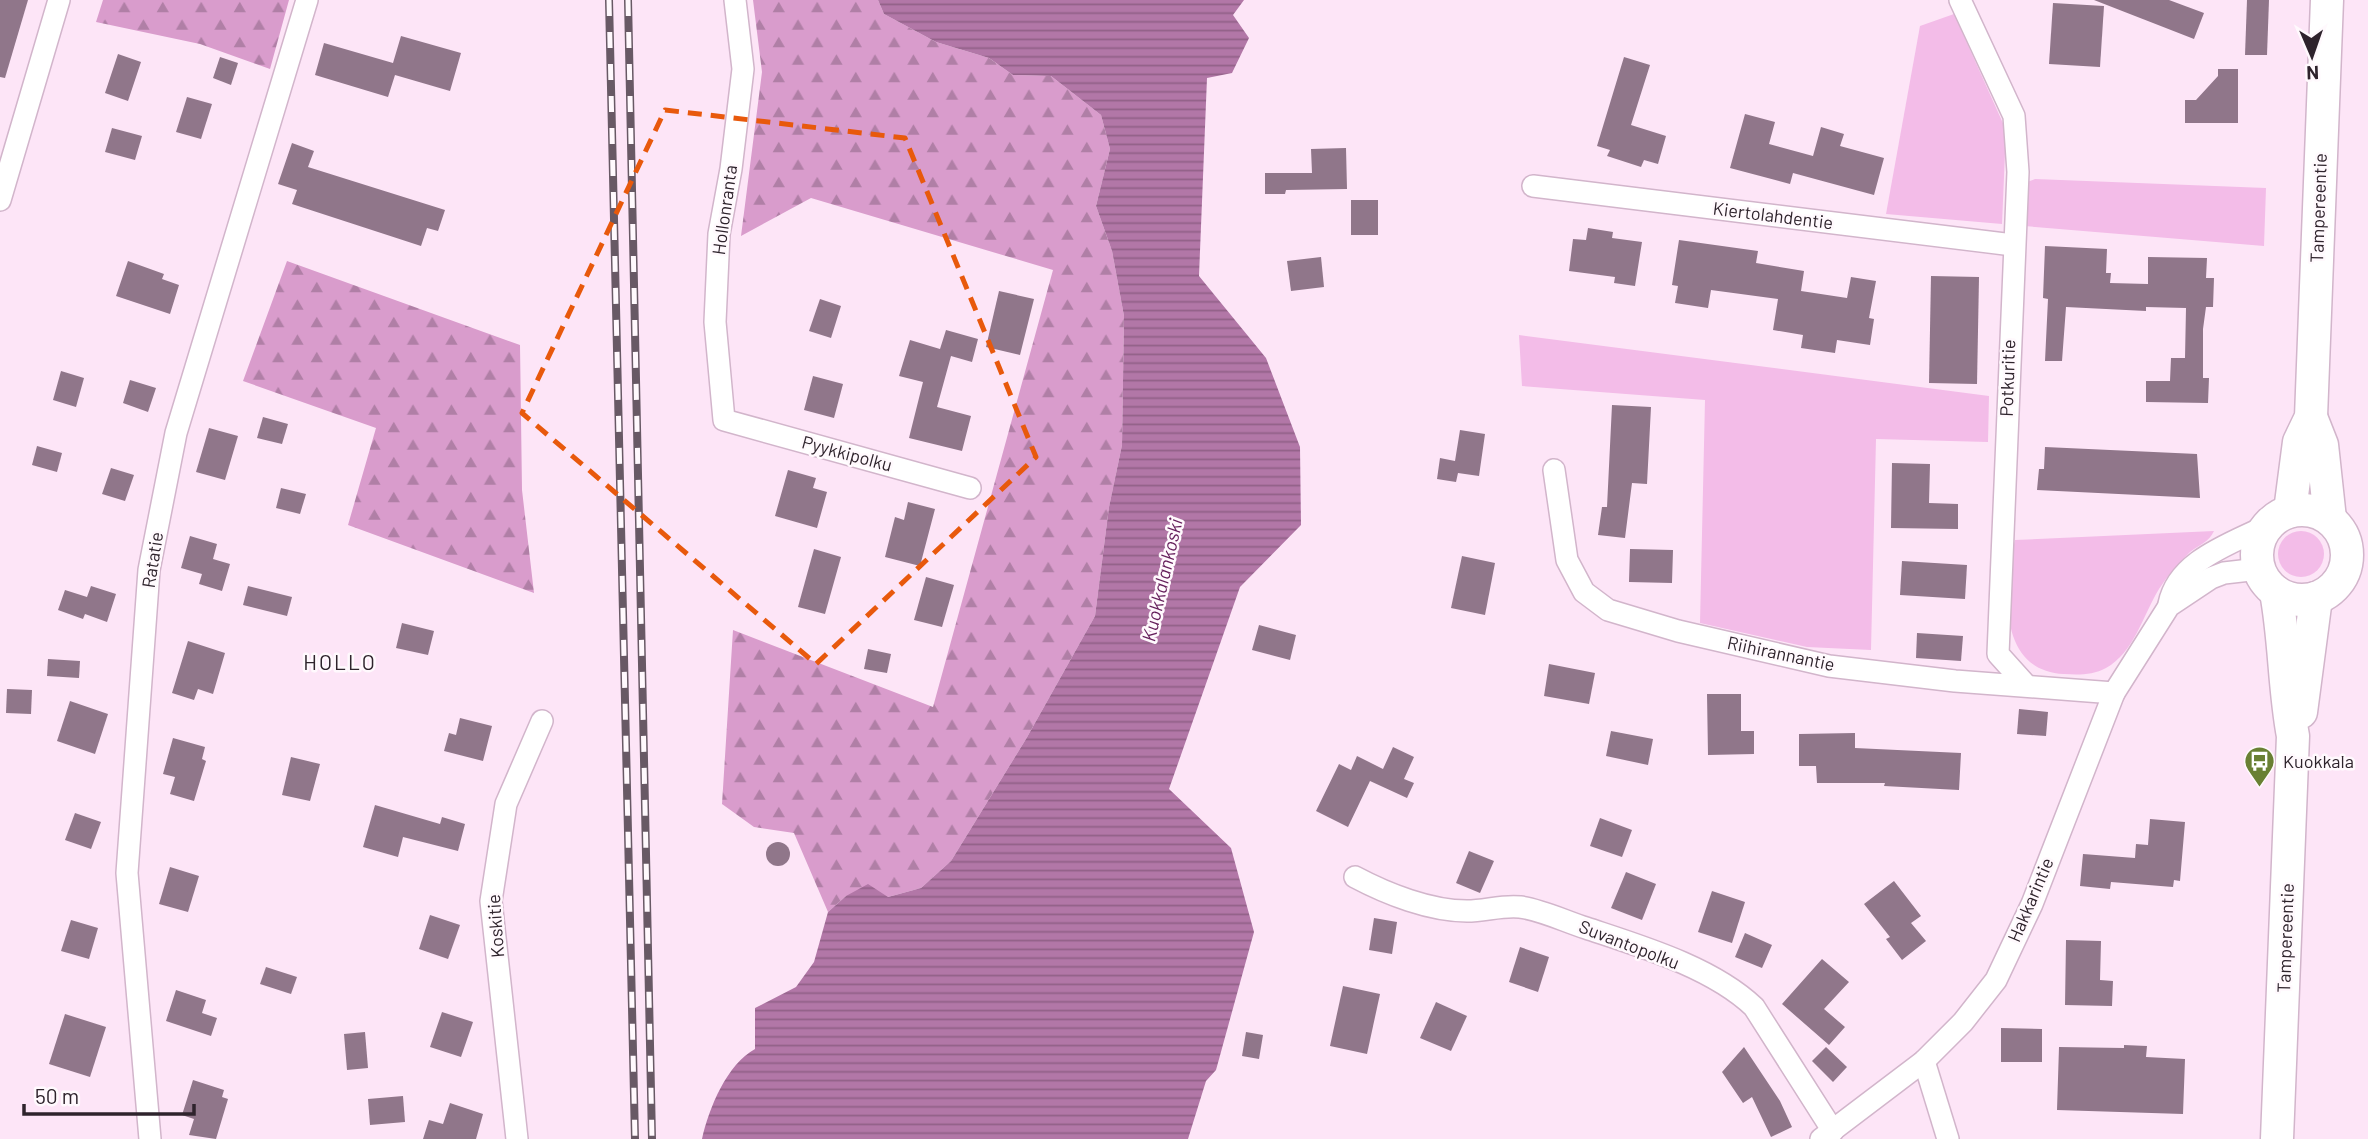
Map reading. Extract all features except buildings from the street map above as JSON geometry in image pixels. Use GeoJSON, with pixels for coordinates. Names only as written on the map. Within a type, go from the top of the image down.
{"type":"FeatureCollection","features":[{"type":"Feature","properties":{"kind":"main road","name":"Tampereentie"},"geometry":{"type":"LineString","coordinates":[[2278,518],[2300,442],[2311,417],[2327,0]]}},
{"type":"Feature","properties":{"kind":"main road","name":"Tampereentie"},"geometry":{"type":"LineString","coordinates":[[2311,417],[2320,438],[2348,535]]}},
{"type":"Feature","properties":{"kind":"main road"},"geometry":{"type":"LineString","coordinates":[[2306,510],[2348,535],[2341,585],[2288,598],[2267,581],[2256,555],[2259,540],[2278,518],[2306,510]]}},
{"type":"Feature","properties":{"kind":"main road","name":"Tampereentie"},"geometry":{"type":"LineString","coordinates":[[2267,581],[2284,638],[2288,708],[2293,736],[2277,1139]]}},
{"type":"Feature","properties":{"kind":"main road","name":"Tampereentie"},"geometry":{"type":"LineString","coordinates":[[2293,736],[2341,585]]}},
{"type":"Feature","properties":{"kind":"street"},"geometry":{"type":"LineString","coordinates":[[0,200],[59,0]]}},
{"type":"Feature","properties":{"kind":"street","name":"Ratatie"},"geometry":{"type":"LineString","coordinates":[[150,1139],[127,873],[149,570],[176,433],[307,0]]}},
{"type":"Feature","properties":{"kind":"street","name":"Hollonranta"},"geometry":{"type":"LineString","coordinates":[[724,420],[715,321],[719,234],[731,169],[743,69],[735,0]]}},
{"type":"Feature","properties":{"kind":"street","name":"Potkuritie"},"geometry":{"type":"LineString","coordinates":[[1960,0],[2014,116],[2018,172],[1998,654],[2025,684]]}},
{"type":"Feature","properties":{"kind":"street","name":"Kiertolahdentie"},"geometry":{"type":"LineString","coordinates":[[1533,186],[2013,245]]}},
{"type":"Feature","properties":{"kind":"street","name":"Pyykkipolku"},"geometry":{"type":"LineString","coordinates":[[724,420],[970,488]]}},
{"type":"Feature","properties":{"kind":"street","name":"Riihirannantie"},"geometry":{"type":"LineString","coordinates":[[1554,470],[1567,561],[1584,592],[1608,610],[1678,631],[1829,666],[1955,681],[2025,684],[2114,693]]}},
{"type":"Feature","properties":{"kind":"street","name":"Hakkarintie"},"geometry":{"type":"LineString","coordinates":[[1827,1135],[1924,1061],[1963,1022],[1996,980],[2032,904],[2114,693],[2169,606],[2173,589],[2194,565],[2278,518]]}},
{"type":"Feature","properties":{"kind":"street","name":"Hakkarintie"},"geometry":{"type":"LineString","coordinates":[[2169,606],[2211,578],[2233,571],[2267,581]]}},
{"type":"Feature","properties":{"kind":"street","name":"Koskitie"},"geometry":{"type":"LineString","coordinates":[[517,1139],[491,901],[506,804],[542,721]]}},
{"type":"Feature","properties":{"kind":"street","name":"Suvantopolku"},"geometry":{"type":"LineString","coordinates":[[1355,877],[1395,895],[1436,906],[1464,911],[1507,906],[1542,912],[1667,957],[1738,991],[1754,1007],[1827,1135]]}},
{"type":"Feature","properties":{"kind":"street"},"geometry":{"type":"LineString","coordinates":[[1924,1061],[1948,1139]]}},
{"type":"Feature","properties":{"kind":"highlighted area"},"geometry":{"type":"Polygon","coordinates":[[[665,110],[905,138],[1036,457],[816,664],[522,413],[665,110]]]}},
{"type":"Feature","properties":{"kind":"shaded area"},"geometry":{"type":"Polygon","coordinates":[[[1954,14],[2006,130],[2002,224],[1886,214],[1920,26],[1954,14]]]}},
{"type":"Feature","properties":{"kind":"shaded area"},"geometry":{"type":"Polygon","coordinates":[[[2035,179],[2266,188],[2264,246],[2024,226],[2027,182],[2035,179]]]}},
{"type":"Feature","properties":{"kind":"shaded area"},"geometry":{"type":"Polygon","coordinates":[[[1519,335],[1989,396],[1988,442],[1876,439],[1871,650],[1807,647],[1700,623],[1705,400],[1522,386],[1519,335]]]}},
{"type":"Feature","properties":{"kind":"shaded area"},"geometry":{"type":"Polygon","coordinates":[[[2214,531],[2170,574],[2159,589],[2131,643],[2116,661],[2106,668],[2080,674],[2042,669],[2026,659],[2016,643],[2010,624],[2008,603],[2008,581],[2015,540],[2214,531]]]}},
{"type":"Feature","properties":{"kind":"shaded area"},"geometry":{"type":"Polygon","coordinates":[[[2301,531],[2318,537],[2324,554],[2318,571],[2301,577],[2284,571],[2278,554],[2284,537],[2301,531]]]}},
{"type":"Feature","properties":{"kind":"green space"},"geometry":{"type":"Polygon","coordinates":[[[103,0],[289,0],[270,69],[200,44],[96,22],[103,0]]]}},
{"type":"Feature","properties":{"kind":"green space"},"geometry":{"type":"Polygon","coordinates":[[[753,0],[878,0],[884,14],[936,42],[989,58],[1013,75],[1051,76],[1101,115],[1110,149],[1096,206],[1112,251],[1124,316],[1122,445],[1109,507],[1095,616],[1026,739],[951,861],[921,888],[888,897],[846,896],[828,912],[794,833],[754,827],[722,804],[733,630],[933,707],[1053,270],[811,198],[741,236],[762,72],[753,0]]]}},
{"type":"Feature","properties":{"kind":"green space"},"geometry":{"type":"Polygon","coordinates":[[[287,261],[520,345],[522,490],[534,593],[348,525],[376,428],[243,381],[287,261]]]}},
{"type":"Feature","properties":{"kind":"water","name":"Kuokkalankoski"},"geometry":{"type":"Polygon","coordinates":[[[878,0],[1244,0],[1233,15],[1249,38],[1232,73],[1207,78],[1199,276],[1266,358],[1300,447],[1301,525],[1240,587],[1169,789],[1231,848],[1254,932],[1216,1070],[1206,1081],[1188,1139],[702,1139],[709,1114],[728,1076],[745,1056],[755,1049],[755,1008],[796,987],[814,962],[828,912],[846,896],[868,884],[888,897],[921,888],[951,861],[1026,739],[1095,616],[1109,507],[1122,445],[1124,316],[1112,251],[1096,206],[1110,149],[1101,115],[1051,76],[1013,75],[989,58],[936,42],[884,14],[878,0]]]}},
{"type":"Feature","properties":{"kind":"railway"},"geometry":{"type":"LineString","coordinates":[[609,0],[635,1139]]}},
{"type":"Feature","properties":{"kind":"railway"},"geometry":{"type":"LineString","coordinates":[[628,0],[652,1139]]}},
{"type":"Feature","properties":{"kind":"place","name":"Kuokkala"},"geometry":{"type":"Point","coordinates":[2260,789]}},
{"type":"Feature","properties":{"kind":"district","name":"HOLLO"},"geometry":{"type":"Point","coordinates":[340,663]}}]}
